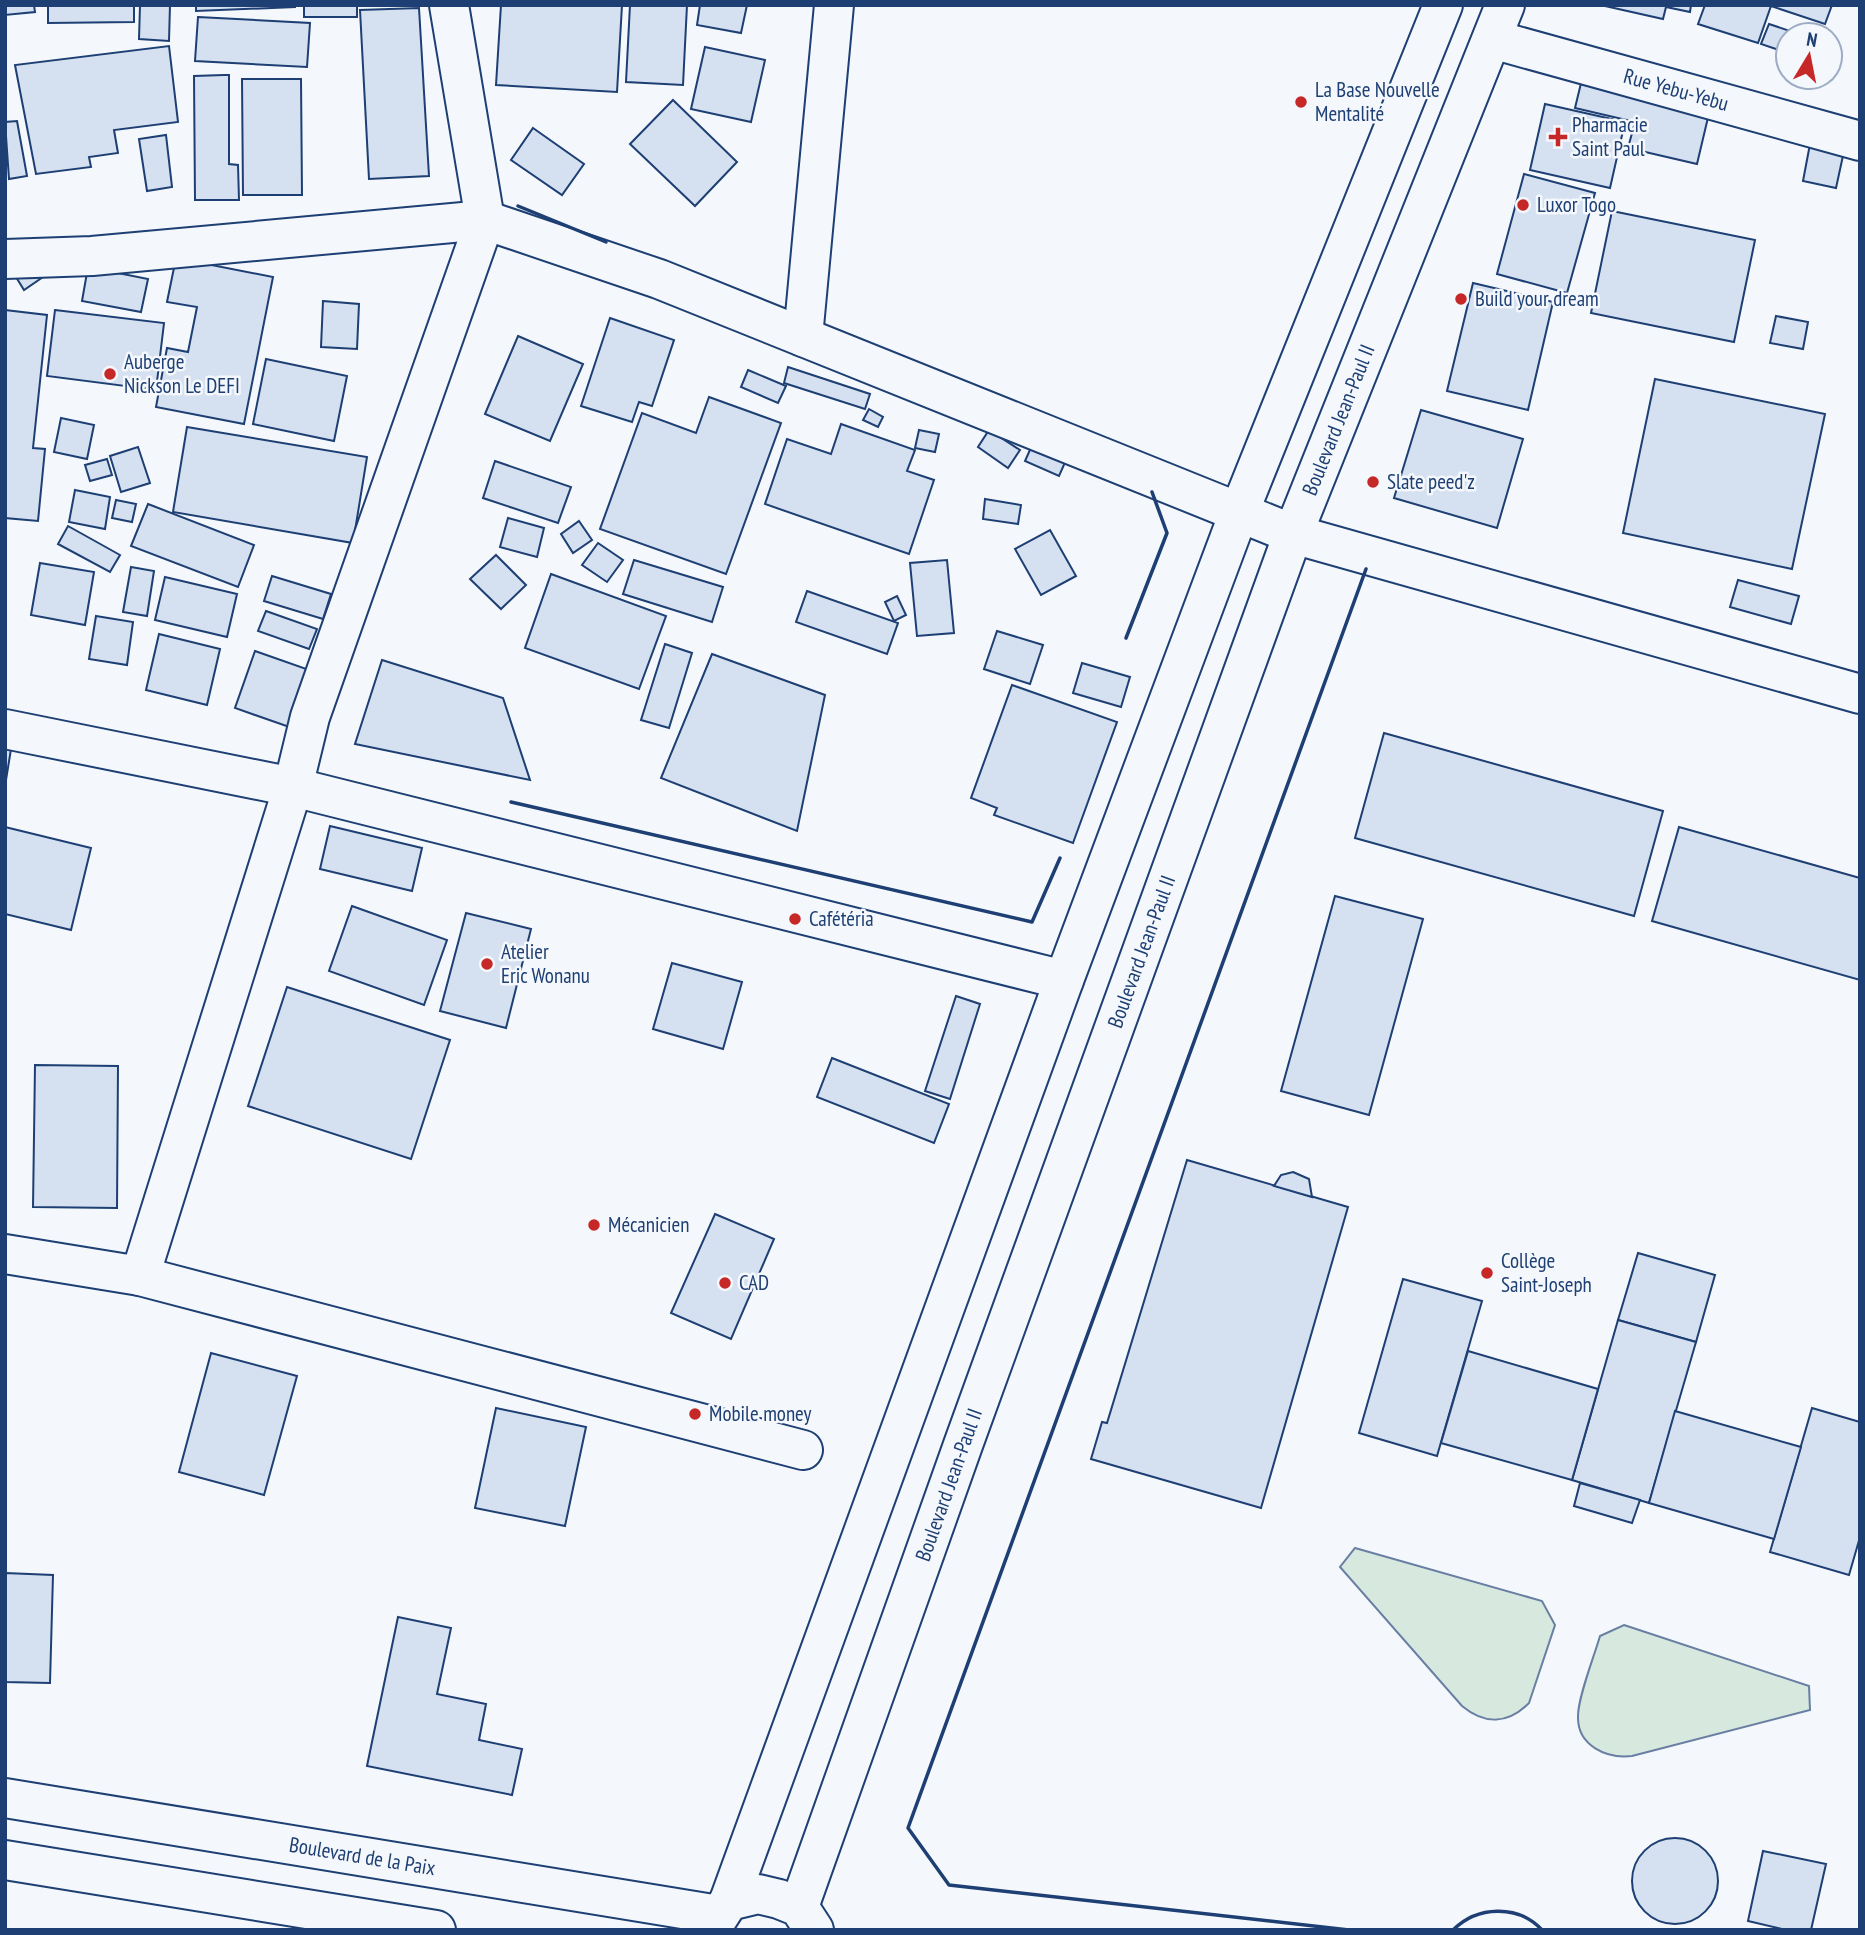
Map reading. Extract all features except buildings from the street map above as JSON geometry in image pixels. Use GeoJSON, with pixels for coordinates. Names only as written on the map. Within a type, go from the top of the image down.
{"type":"FeatureCollection","features":[{"type":"Feature","properties":{"kind":"street"},"geometry":{"type":"LineString","coordinates":[[140,1276],[293,787],[310,717],[485,220],[449,5]]}},
{"type":"Feature","properties":{"kind":"street"},"geometry":{"type":"LineString","coordinates":[[803,337],[834,5]]}},
{"type":"Feature","properties":{"kind":"street"},"geometry":{"type":"LineString","coordinates":[[721,1915],[1064,980],[1240,510],[1443,5]]}},
{"type":"Feature","properties":{"kind":"street","name":"Rue Yebu-Yebu"},"geometry":{"type":"LineString","coordinates":[[1498,22],[1860,141]]}},
{"type":"Feature","properties":{"kind":"street","name":"Boulevard Jean-Paul II"},"geometry":{"type":"LineString","coordinates":[[811,1924],[1293,534],[1498,22]]}},
{"type":"Feature","properties":{"kind":"street"},"geometry":{"type":"LineString","coordinates":[[5,259],[92,256],[485,220],[659,279],[1240,510],[1293,534],[1860,694]]}},
{"type":"Feature","properties":{"kind":"street"},"geometry":{"type":"LineString","coordinates":[[5,729],[293,787],[1064,980]]}},
{"type":"Feature","properties":{"kind":"street"},"geometry":{"type":"LineString","coordinates":[[5,1254],[140,1276],[803,1450]]}},
{"type":"Feature","properties":{"kind":"street","name":"Boulevard de la Paix"},"geometry":{"type":"LineString","coordinates":[[5,1798],[721,1915],[758,1894],[811,1924]]}},
{"type":"Feature","properties":{"kind":"street"},"geometry":{"type":"LineString","coordinates":[[5,1860],[436,1930]]}},
{"type":"Feature","properties":{"kind":"shaded area"},"geometry":{"type":"Polygon","coordinates":[[[1355,1548],[1542,1601],[1555,1625],[1529,1703],[1513,1715],[1496,1720],[1479,1716],[1462,1706],[1340,1567],[1355,1548]]]}},
{"type":"Feature","properties":{"kind":"shaded area"},"geometry":{"type":"Polygon","coordinates":[[[1624,1625],[1809,1686],[1810,1710],[1632,1756],[1604,1753],[1588,1743],[1582,1735],[1579,1708],[1600,1636],[1624,1625]]]}},
{"type":"Feature","properties":{"kind":"wall"},"geometry":{"type":"LineString","coordinates":[[518,206],[606,242]]}},
{"type":"Feature","properties":{"kind":"wall"},"geometry":{"type":"LineString","coordinates":[[1126,638],[1167,533],[1152,492]]}},
{"type":"Feature","properties":{"kind":"wall"},"geometry":{"type":"LineString","coordinates":[[1349,1930],[949,1885],[908,1828],[1366,569]]}},
{"type":"Feature","properties":{"kind":"wall"},"geometry":{"type":"LineString","coordinates":[[511,802],[1032,922],[1060,858]]}},
{"type":"Feature","properties":{"kind":"wall"},"geometry":{"type":"LineString","coordinates":[[1453,1930],[1474,1916],[1498,1911],[1521,1916],[1542,1930]]}},
{"type":"Feature","properties":{"kind":"place","name":"La Base Nouvelle Mentalité"},"geometry":{"type":"Point","coordinates":[1301,102]}},
{"type":"Feature","properties":{"kind":"place","name":"Pharmacie Saint Paul"},"geometry":{"type":"Point","coordinates":[1558,137]}},
{"type":"Feature","properties":{"kind":"place","name":"Luxor Togo"},"geometry":{"type":"Point","coordinates":[1523,205]}},
{"type":"Feature","properties":{"kind":"place","name":"Build your dream"},"geometry":{"type":"Point","coordinates":[1461,299]}},
{"type":"Feature","properties":{"kind":"place","name":"Auberge Nickson Le DEFI"},"geometry":{"type":"Point","coordinates":[110,374]}},
{"type":"Feature","properties":{"kind":"place","name":"Slate peed'z"},"geometry":{"type":"Point","coordinates":[1373,482]}},
{"type":"Feature","properties":{"kind":"place","name":"Cafétéria"},"geometry":{"type":"Point","coordinates":[795,919]}},
{"type":"Feature","properties":{"kind":"place","name":"Atelier Eric Wonanu"},"geometry":{"type":"Point","coordinates":[487,964]}},
{"type":"Feature","properties":{"kind":"place","name":"Mécanicien"},"geometry":{"type":"Point","coordinates":[594,1225]}},
{"type":"Feature","properties":{"kind":"place","name":"Collège Saint-Joseph"},"geometry":{"type":"Point","coordinates":[1487,1273]}},
{"type":"Feature","properties":{"kind":"place","name":"CAD"},"geometry":{"type":"Point","coordinates":[725,1283]}},
{"type":"Feature","properties":{"kind":"place","name":"Mobile money"},"geometry":{"type":"Point","coordinates":[695,1414]}}]}
